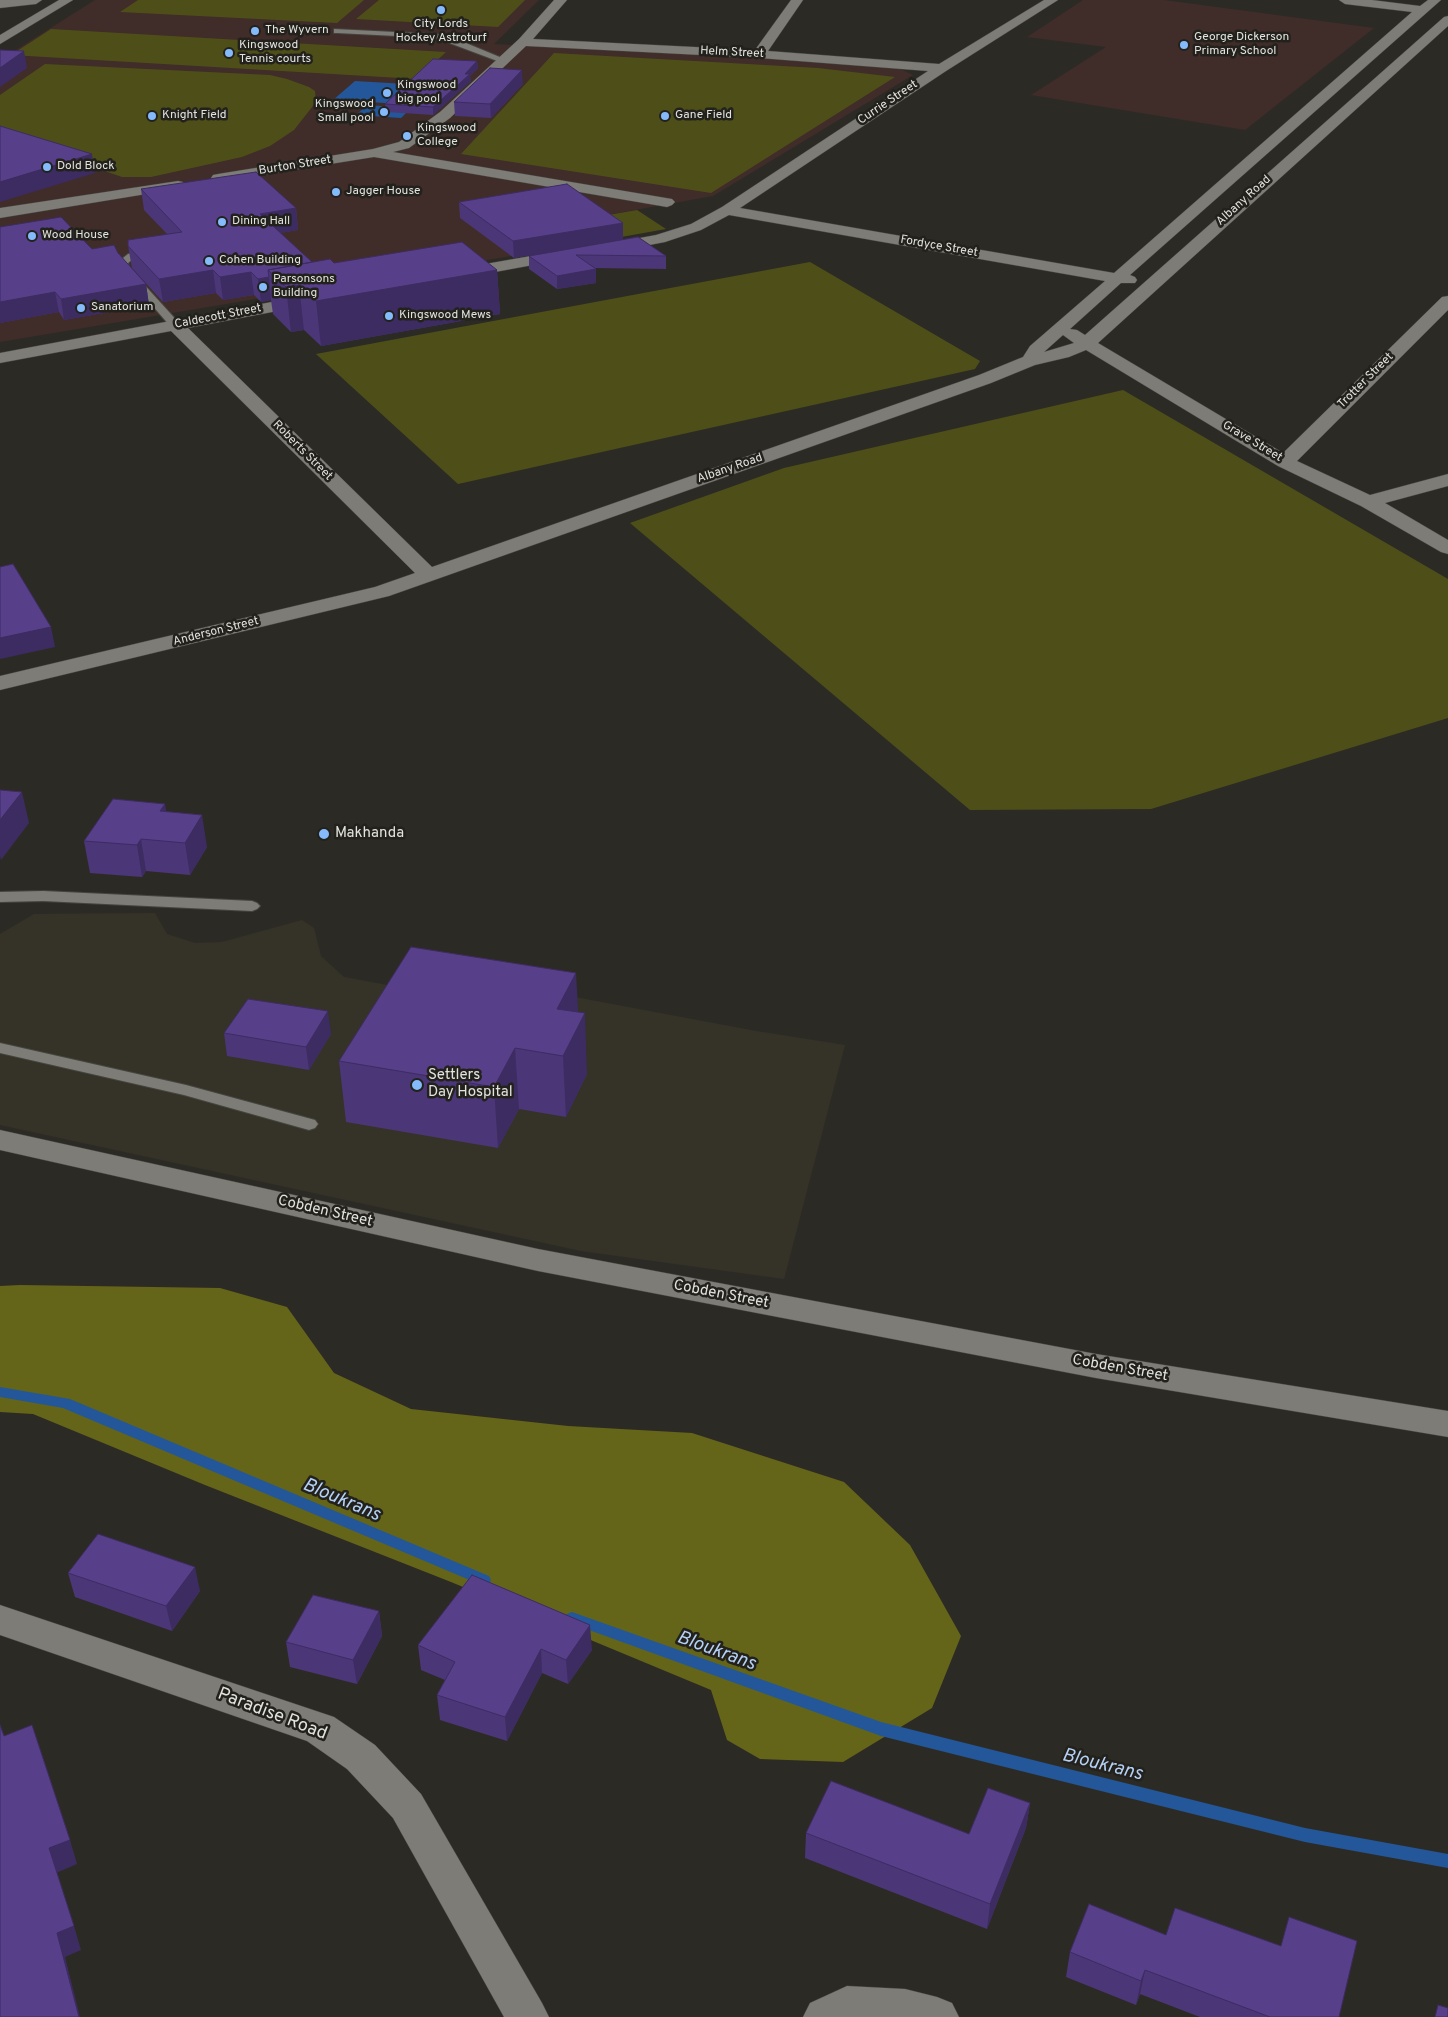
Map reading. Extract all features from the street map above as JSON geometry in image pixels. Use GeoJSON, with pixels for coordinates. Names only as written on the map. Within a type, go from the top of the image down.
{"type":"FeatureCollection","features":[{"type":"Feature","properties":{"kind":"street"},"geometry":{"type":"LineString","coordinates":[[0,4],[36,0]]}},
{"type":"Feature","properties":{"kind":"street"},"geometry":{"type":"LineString","coordinates":[[0,40],[68,0]]}},
{"type":"Feature","properties":{"kind":"street","name":"Burton Street"},"geometry":{"type":"LineString","coordinates":[[0,213],[374,153],[404,145],[444,115],[523,42],[562,0]]}},
{"type":"Feature","properties":{"kind":"street"},"geometry":{"type":"LineString","coordinates":[[759,54],[797,0]]}},
{"type":"Feature","properties":{"kind":"street","name":"Currie Street"},"geometry":{"type":"LineString","coordinates":[[727,210],[1031,6],[1052,0]]}},
{"type":"Feature","properties":{"kind":"street"},"geometry":{"type":"LineString","coordinates":[[1345,0],[1422,10]]}},
{"type":"Feature","properties":{"kind":"street","name":"Albany Road"},"geometry":{"type":"LineString","coordinates":[[1029,361],[1036,350],[1061,327],[1383,43],[1435,0]]}},
{"type":"Feature","properties":{"kind":"street","name":"Albany Road"},"geometry":{"type":"LineString","coordinates":[[430,576],[985,379],[1029,361],[1063,353],[1086,344],[1296,154],[1448,20]]}},
{"type":"Feature","properties":{"kind":"street","name":"Helm Street"},"geometry":{"type":"LineString","coordinates":[[523,42],[759,54],[941,68]]}},
{"type":"Feature","properties":{"kind":"street"},"geometry":{"type":"LineString","coordinates":[[1383,43],[1438,47]]}},
{"type":"Feature","properties":{"kind":"street"},"geometry":{"type":"LineString","coordinates":[[1325,95],[1359,99]]}},
{"type":"Feature","properties":{"kind":"street"},"geometry":{"type":"LineString","coordinates":[[1263,150],[1296,154]]}},
{"type":"Feature","properties":{"kind":"street"},"geometry":{"type":"LineString","coordinates":[[374,153],[667,202]]}},
{"type":"Feature","properties":{"kind":"street"},"geometry":{"type":"LineString","coordinates":[[443,276],[659,239],[696,227],[727,210]]}},
{"type":"Feature","properties":{"kind":"street","name":"Fordyce Street"},"geometry":{"type":"LineString","coordinates":[[727,210],[1151,284]]}},
{"type":"Feature","properties":{"kind":"street","name":"Caldecott Street"},"geometry":{"type":"LineString","coordinates":[[0,358],[326,297]]}},
{"type":"Feature","properties":{"kind":"street","name":"Trotter Street"},"geometry":{"type":"LineString","coordinates":[[1285,462],[1448,300]]}},
{"type":"Feature","properties":{"kind":"street","name":"Roberts Street"},"geometry":{"type":"LineString","coordinates":[[175,325],[311,461],[430,576]]}},
{"type":"Feature","properties":{"kind":"street","name":"Grave Street"},"geometry":{"type":"LineString","coordinates":[[1061,327],[1086,344],[1285,462],[1368,502],[1448,548]]}},
{"type":"Feature","properties":{"kind":"street"},"geometry":{"type":"LineString","coordinates":[[1368,502],[1448,480]]}},
{"type":"Feature","properties":{"kind":"street","name":"Anderson Street"},"geometry":{"type":"LineString","coordinates":[[0,683],[382,592],[430,576]]}},
{"type":"Feature","properties":{"kind":"street","name":"Cobden Street"},"geometry":{"type":"LineString","coordinates":[[0,1140],[538,1260],[1096,1366],[1448,1424]]}},
{"type":"Feature","properties":{"kind":"street","name":"Paradise Road"},"geometry":{"type":"LineString","coordinates":[[0,1620],[320,1729],[362,1757],[407,1806],[527,2017]]}},
{"type":"Feature","properties":{"kind":"street"},"geometry":{"type":"LineString","coordinates":[[826,2017],[847,2006],[905,2009],[938,2017]]}},
{"type":"Feature","properties":{"kind":"lane"},"geometry":{"type":"LineString","coordinates":[[337,31],[436,36],[503,60]]}},
{"type":"Feature","properties":{"kind":"lane"},"geometry":{"type":"LineString","coordinates":[[150,251],[131,256],[123,262],[126,270],[175,325]]}},
{"type":"Feature","properties":{"kind":"lane"},"geometry":{"type":"LineString","coordinates":[[0,897],[43,896],[252,906]]}},
{"type":"Feature","properties":{"kind":"lane"},"geometry":{"type":"LineString","coordinates":[[0,1048],[186,1090],[309,1124]]}},
{"type":"Feature","properties":{"kind":"shaded area","name":"Kingswood College"},"geometry":{"type":"Polygon","coordinates":[[[95,0],[539,0],[494,44],[894,66],[913,75],[713,196],[540,227],[565,247],[0,342],[0,60],[95,0]]]}},
{"type":"Feature","properties":{"kind":"shaded area"},"geometry":{"type":"Polygon","coordinates":[[[138,0],[364,0],[337,23],[120,12],[138,0]]]}},
{"type":"Feature","properties":{"kind":"shaded area","name":"City Lords Hockey Astroturf"},"geometry":{"type":"Polygon","coordinates":[[[379,0],[525,0],[498,27],[356,19],[379,0]]]}},
{"type":"Feature","properties":{"kind":"shaded area"},"geometry":{"type":"Polygon","coordinates":[[[1083,0],[1164,0],[1374,28],[1245,130],[1031,95],[1106,47],[1027,37],[1083,0]]]}},
{"type":"Feature","properties":{"kind":"shaded area","name":"Kingswood Tennis courts"},"geometry":{"type":"Polygon","coordinates":[[[51,29],[446,52],[417,79],[11,55],[51,29]]]}},
{"type":"Feature","properties":{"kind":"shaded area","name":"Gane Field"},"geometry":{"type":"Polygon","coordinates":[[[554,53],[818,68],[895,77],[711,193],[461,154],[554,53]]]}},
{"type":"Feature","properties":{"kind":"shaded area","name":"Knight Field"},"geometry":{"type":"Polygon","coordinates":[[[45,64],[270,75],[309,87],[315,91],[316,102],[294,130],[270,146],[242,157],[151,177],[122,177],[0,135],[0,95],[45,64]]]}},
{"type":"Feature","properties":{"kind":"shaded area"},"geometry":{"type":"Polygon","coordinates":[[[637,210],[666,229],[565,247],[539,227],[637,210]]]}},
{"type":"Feature","properties":{"kind":"shaded area"},"geometry":{"type":"Polygon","coordinates":[[[810,262],[980,361],[975,369],[458,484],[316,354],[810,262]]]}},
{"type":"Feature","properties":{"kind":"shaded area"},"geometry":{"type":"Polygon","coordinates":[[[1123,390],[1448,579],[1448,718],[1151,809],[970,810],[630,523],[784,468],[1123,390]]]}},
{"type":"Feature","properties":{"kind":"shaded area","name":"Settlers Day Hospital"},"geometry":{"type":"Polygon","coordinates":[[[155,913],[167,934],[195,943],[222,942],[302,920],[314,928],[321,956],[344,977],[393,986],[516,986],[756,1031],[845,1045],[784,1279],[581,1251],[0,1125],[0,934],[34,914],[155,913]]]}},
{"type":"Feature","properties":{"kind":"shaded area"},"geometry":{"type":"Polygon","coordinates":[[[0,1286],[220,1288],[287,1307],[334,1373],[411,1409],[568,1426],[692,1433],[844,1482],[910,1545],[961,1636],[932,1708],[843,1762],[760,1759],[727,1740],[711,1690],[451,1582],[205,1485],[33,1414],[0,1412],[0,1286]]]}},
{"type":"Feature","properties":{"kind":"water","name":"Kingswood big pool"},"geometry":{"type":"Polygon","coordinates":[[[355,81],[441,86],[420,105],[333,100],[355,81]]]}},
{"type":"Feature","properties":{"kind":"water","name":"Kingswood Small pool"},"geometry":{"type":"Polygon","coordinates":[[[367,105],[411,108],[401,118],[356,115],[367,105]]]}},
{"type":"Feature","properties":{"kind":"building"},"geometry":{"type":"Polygon","coordinates":[[[0,50],[24,51],[0,68],[0,50]]]}},
{"type":"Feature","properties":{"kind":"building"},"geometry":{"type":"Polygon","coordinates":[[[433,59],[477,61],[465,74],[470,74],[433,107],[385,104],[433,59]]]}},
{"type":"Feature","properties":{"kind":"building"},"geometry":{"type":"Polygon","coordinates":[[[490,68],[522,70],[490,104],[454,102],[490,68]]]}},
{"type":"Feature","properties":{"kind":"building"},"geometry":{"type":"Polygon","coordinates":[[[0,126],[92,154],[0,182],[0,126]]]}},
{"type":"Feature","properties":{"kind":"building"},"geometry":{"type":"Polygon","coordinates":[[[256,172],[296,208],[260,214],[312,262],[268,270],[269,277],[258,279],[251,272],[220,277],[213,270],[159,279],[128,246],[128,240],[182,232],[141,189],[256,172]]]}},
{"type":"Feature","properties":{"kind":"building"},"geometry":{"type":"Polygon","coordinates":[[[567,184],[623,223],[513,241],[459,202],[567,184]]]}},
{"type":"Feature","properties":{"kind":"building"},"geometry":{"type":"Polygon","coordinates":[[[61,217],[92,249],[114,245],[118,253],[146,284],[61,299],[55,292],[0,302],[0,227],[61,217]]]}},
{"type":"Feature","properties":{"kind":"building"},"geometry":{"type":"Polygon","coordinates":[[[638,237],[666,256],[576,255],[596,269],[557,276],[529,256],[638,237]]]}},
{"type":"Feature","properties":{"kind":"building"},"geometry":{"type":"Polygon","coordinates":[[[462,242],[497,270],[316,301],[299,285],[286,287],[268,270],[330,259],[334,263],[462,242]]]}},
{"type":"Feature","properties":{"kind":"building"},"geometry":{"type":"Polygon","coordinates":[[[13,564],[51,627],[0,638],[0,567],[13,564]]]}},
{"type":"Feature","properties":{"kind":"building"},"geometry":{"type":"Polygon","coordinates":[[[0,790],[22,792],[0,820],[0,790]]]}},
{"type":"Feature","properties":{"kind":"building"},"geometry":{"type":"Polygon","coordinates":[[[113,799],[165,804],[160,811],[202,815],[185,843],[141,839],[137,845],[84,841],[113,799]]]}},
{"type":"Feature","properties":{"kind":"building"},"geometry":{"type":"Polygon","coordinates":[[[411,947],[576,973],[557,1009],[585,1013],[563,1056],[515,1048],[494,1087],[339,1061],[411,947]]]}},
{"type":"Feature","properties":{"kind":"building"},"geometry":{"type":"Polygon","coordinates":[[[248,999],[328,1011],[306,1047],[224,1033],[248,999]]]}},
{"type":"Feature","properties":{"kind":"building"},"geometry":{"type":"Polygon","coordinates":[[[98,1534],[195,1567],[166,1606],[68,1573],[98,1534]]]}},
{"type":"Feature","properties":{"kind":"building"},"geometry":{"type":"Polygon","coordinates":[[[472,1575],[590,1625],[566,1660],[541,1649],[505,1717],[437,1695],[455,1662],[418,1645],[472,1575]]]}},
{"type":"Feature","properties":{"kind":"building"},"geometry":{"type":"Polygon","coordinates":[[[313,1595],[379,1611],[353,1660],[286,1642],[313,1595]]]}},
{"type":"Feature","properties":{"kind":"building"},"geometry":{"type":"Polygon","coordinates":[[[0,1725],[4,1736],[32,1725],[70,1840],[49,1848],[74,1926],[57,1933],[79,2017],[0,2017],[0,1725]]]}},
{"type":"Feature","properties":{"kind":"building"},"geometry":{"type":"Polygon","coordinates":[[[831,1781],[969,1834],[988,1788],[1030,1803],[990,1904],[806,1833],[831,1781]]]}},
{"type":"Feature","properties":{"kind":"building"},"geometry":{"type":"Polygon","coordinates":[[[1089,1904],[1166,1935],[1175,1908],[1281,1946],[1289,1917],[1357,1941],[1339,2017],[1270,2017],[1145,1970],[1141,1981],[1070,1952],[1089,1904]]]}},
{"type":"Feature","properties":{"kind":"building"},"geometry":{"type":"Polygon","coordinates":[[[1438,2005],[1448,2008],[1448,2017],[1435,2017],[1438,2005]]]}},
{"type":"Feature","properties":{"kind":"waterway","name":"Bloukrans"},"geometry":{"type":"LineString","coordinates":[[0,1392],[65,1403],[484,1580]]}},
{"type":"Feature","properties":{"kind":"waterway","name":"Bloukrans"},"geometry":{"type":"LineString","coordinates":[[572,1618],[881,1729],[1305,1835],[1448,1861]]}},
{"type":"Feature","properties":{"kind":"place","name":"City Lords Hockey Astroturf"},"geometry":{"type":"Point","coordinates":[441,10]}},
{"type":"Feature","properties":{"kind":"place","name":"The Wyvern"},"geometry":{"type":"Point","coordinates":[255,31]}},
{"type":"Feature","properties":{"kind":"place","name":"George Dickerson Primary School"},"geometry":{"type":"Point","coordinates":[1184,45]}},
{"type":"Feature","properties":{"kind":"place","name":"Kingswood Tennis courts"},"geometry":{"type":"Point","coordinates":[229,53]}},
{"type":"Feature","properties":{"kind":"place","name":"Kingswood big pool"},"geometry":{"type":"Point","coordinates":[387,93]}},
{"type":"Feature","properties":{"kind":"place","name":"Kingswood Small pool"},"geometry":{"type":"Point","coordinates":[384,112]}},
{"type":"Feature","properties":{"kind":"place","name":"Knight Field"},"geometry":{"type":"Point","coordinates":[152,116]}},
{"type":"Feature","properties":{"kind":"place","name":"Gane Field"},"geometry":{"type":"Point","coordinates":[665,116]}},
{"type":"Feature","properties":{"kind":"place","name":"Kingswood College"},"geometry":{"type":"Point","coordinates":[407,136]}},
{"type":"Feature","properties":{"kind":"place","name":"Dold Block"},"geometry":{"type":"Point","coordinates":[47,167]}},
{"type":"Feature","properties":{"kind":"place","name":"Jagger House"},"geometry":{"type":"Point","coordinates":[336,192]}},
{"type":"Feature","properties":{"kind":"place","name":"Dining Hall"},"geometry":{"type":"Point","coordinates":[222,222]}},
{"type":"Feature","properties":{"kind":"place","name":"Wood House"},"geometry":{"type":"Point","coordinates":[32,236]}},
{"type":"Feature","properties":{"kind":"place","name":"Cohen Building"},"geometry":{"type":"Point","coordinates":[209,261]}},
{"type":"Feature","properties":{"kind":"place","name":"Parsonsons Building"},"geometry":{"type":"Point","coordinates":[263,287]}},
{"type":"Feature","properties":{"kind":"place","name":"Sanatorium"},"geometry":{"type":"Point","coordinates":[81,308]}},
{"type":"Feature","properties":{"kind":"place","name":"Kingswood Mews"},"geometry":{"type":"Point","coordinates":[389,316]}},
{"type":"Feature","properties":{"kind":"place","name":"Makhanda"},"geometry":{"type":"Point","coordinates":[324,834]}},
{"type":"Feature","properties":{"kind":"place","name":"Settlers Day Hospital"},"geometry":{"type":"Point","coordinates":[417,1085]}}]}
